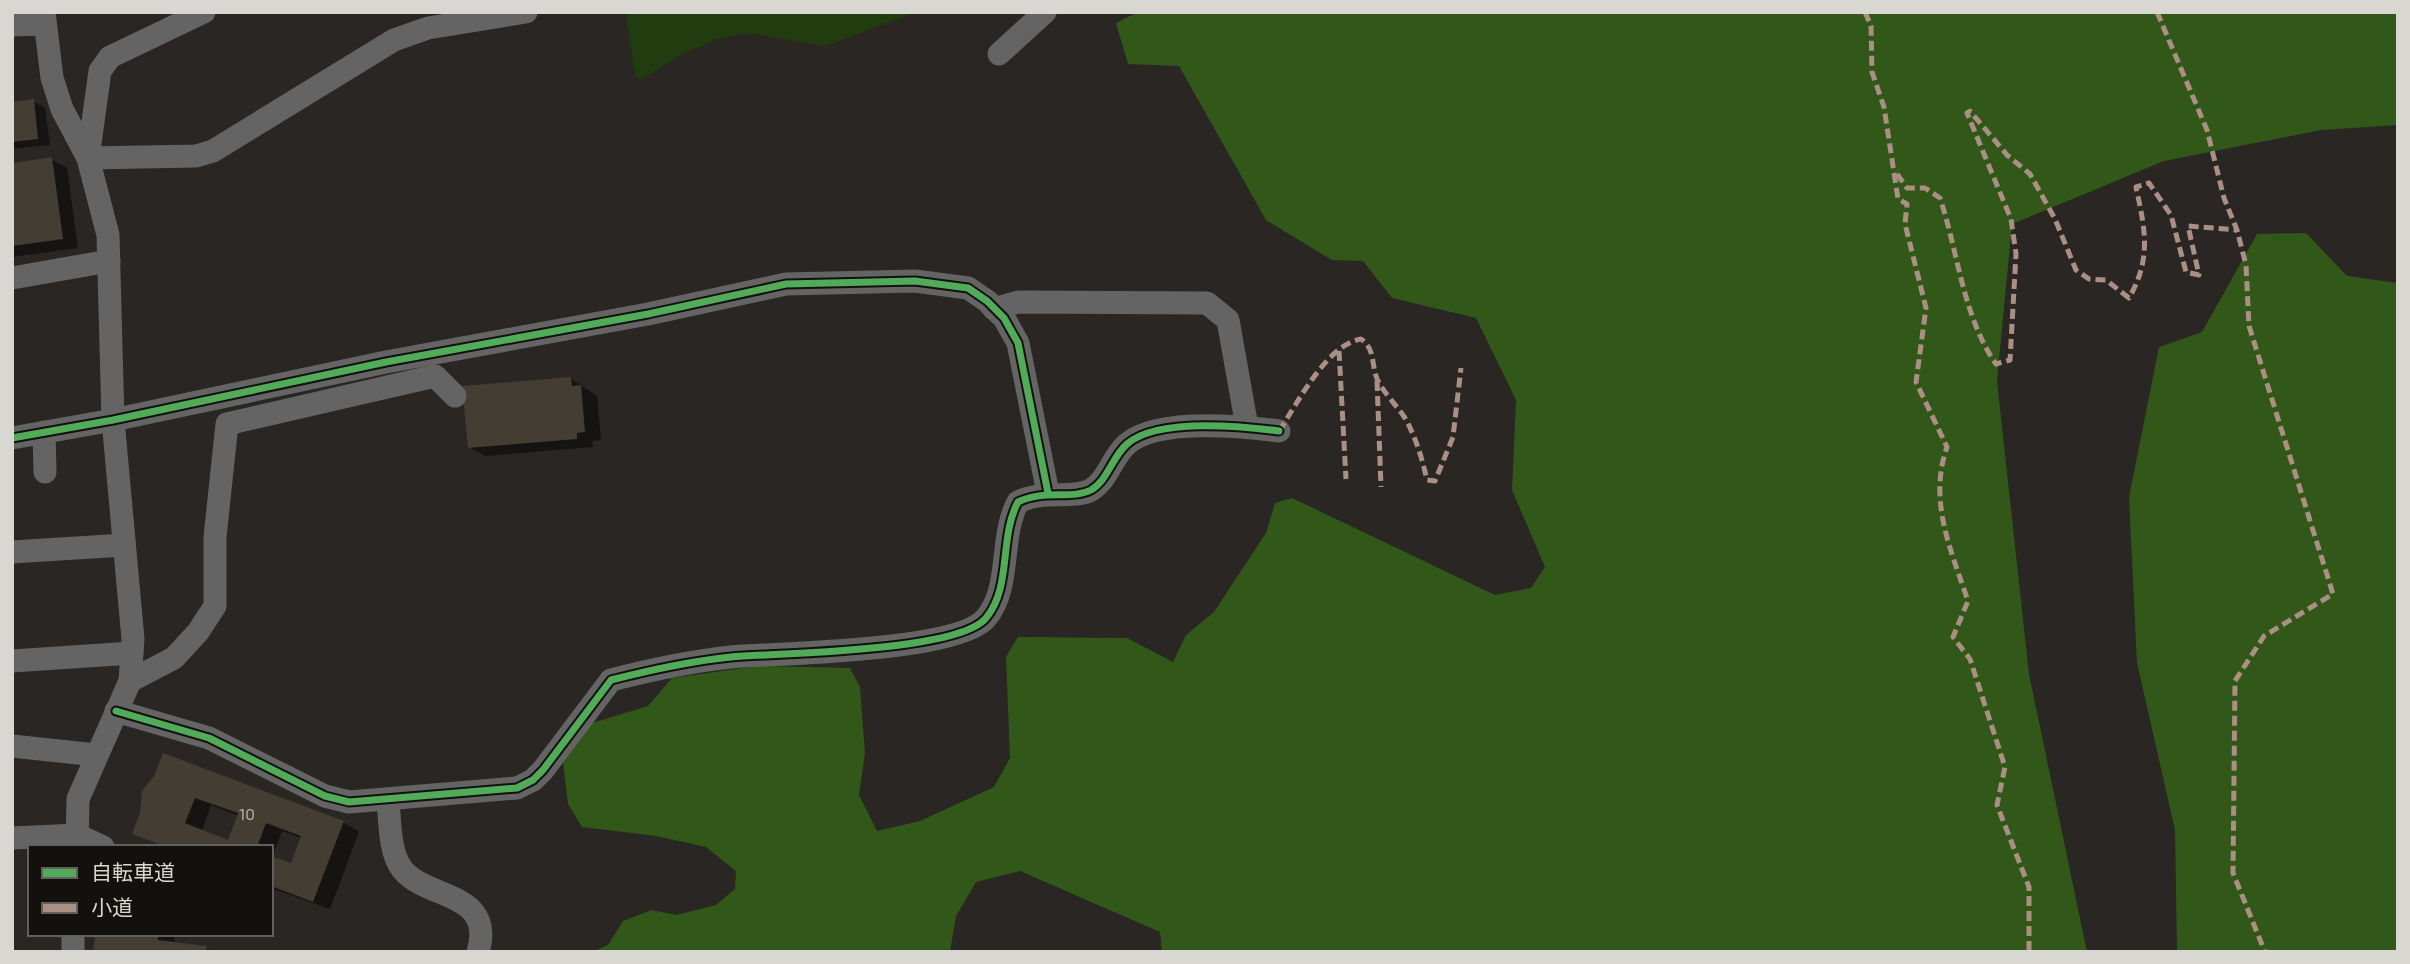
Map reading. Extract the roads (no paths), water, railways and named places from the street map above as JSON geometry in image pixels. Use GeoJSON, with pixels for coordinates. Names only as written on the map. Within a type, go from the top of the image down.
{"type":"FeatureCollection","features":[{"type":"Feature","properties":{"kind":"street"},"geometry":{"type":"LineString","coordinates":[[88,158],[100,71],[110,57],[204,12]]}},
{"type":"Feature","properties":{"kind":"street"},"geometry":{"type":"LineString","coordinates":[[88,158],[196,156],[394,40],[428,28],[526,12]]}},
{"type":"Feature","properties":{"kind":"street"},"geometry":{"type":"LineString","coordinates":[[999,54],[1045,12]]}},
{"type":"Feature","properties":{"kind":"street"},"geometry":{"type":"LineString","coordinates":[[12,25],[44,18],[52,78],[62,109],[88,158],[105,217],[112,283],[113,420],[132,653],[130,681],[78,799],[77,841]]}},
{"type":"Feature","properties":{"kind":"street"},"geometry":{"type":"LineString","coordinates":[[12,278],[109,261]]}},
{"type":"Feature","properties":{"kind":"street"},"geometry":{"type":"LineString","coordinates":[[12,438],[113,420],[386,362],[648,314],[786,284],[915,281],[968,288],[994,309],[1018,343],[1048,493]]}},
{"type":"Feature","properties":{"kind":"street"},"geometry":{"type":"LineString","coordinates":[[994,309],[1018,302],[1207,303],[1228,320],[1247,427]]}},
{"type":"Feature","properties":{"kind":"street"},"geometry":{"type":"LineString","coordinates":[[130,681],[174,658],[198,632],[215,606],[215,537],[227,424],[435,376],[455,396]]}},
{"type":"Feature","properties":{"kind":"street"},"geometry":{"type":"LineString","coordinates":[[116,711],[209,738],[325,796],[349,802],[517,788],[533,780],[611,680],[730,657],[841,652],[916,642],[967,630],[985,620],[993,606],[1002,573],[1006,537],[1018,502],[1031,495],[1088,492],[1100,484],[1124,446],[1152,431],[1247,427],[1279,431]]}},
{"type":"Feature","properties":{"kind":"street"},"geometry":{"type":"LineString","coordinates":[[44,432],[45,472]]}},
{"type":"Feature","properties":{"kind":"street"},"geometry":{"type":"LineString","coordinates":[[12,552],[124,545]]}},
{"type":"Feature","properties":{"kind":"street"},"geometry":{"type":"LineString","coordinates":[[12,661],[132,653]]}},
{"type":"Feature","properties":{"kind":"street"},"geometry":{"type":"LineString","coordinates":[[12,746],[96,755]]}},
{"type":"Feature","properties":{"kind":"street"},"geometry":{"type":"LineString","coordinates":[[388,800],[394,853],[402,869],[418,882],[468,906],[478,919],[482,936],[478,952]]}},
{"type":"Feature","properties":{"kind":"street"},"geometry":{"type":"LineString","coordinates":[[12,838],[77,841],[94,845]]}}]}
